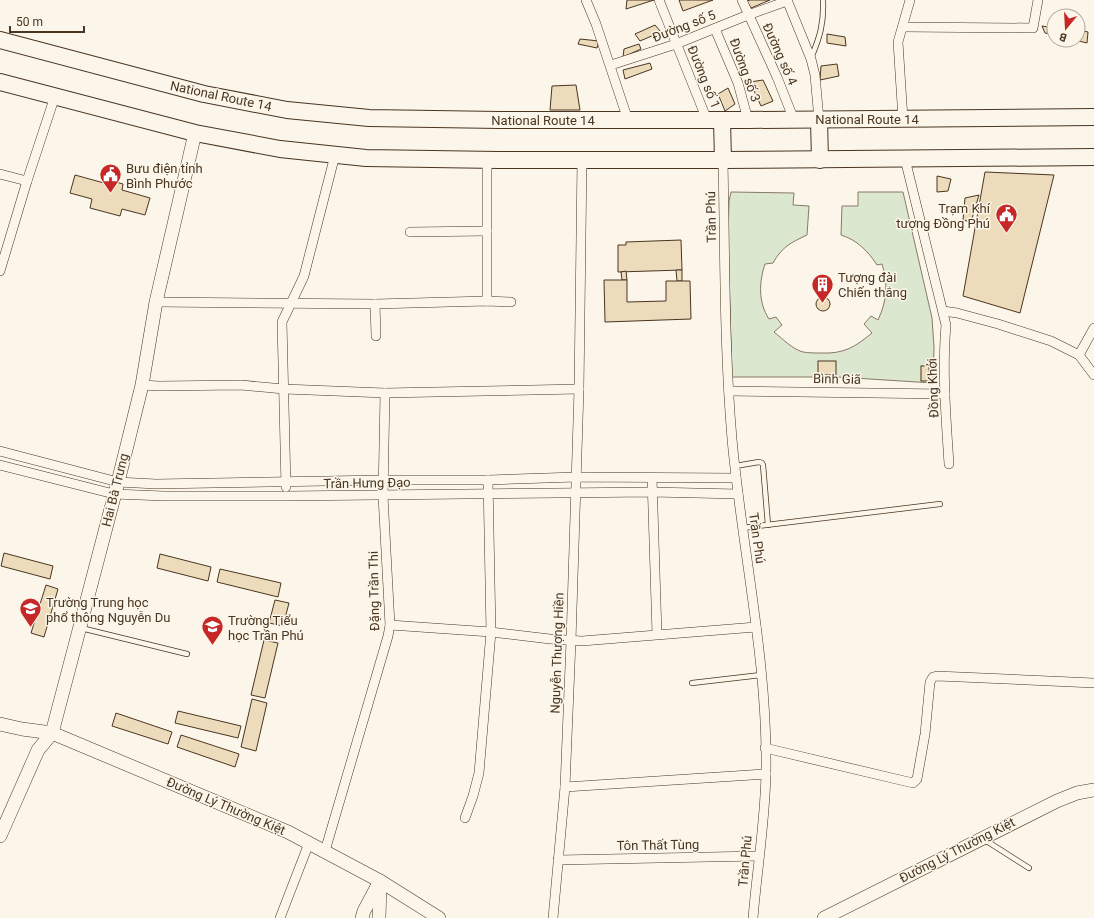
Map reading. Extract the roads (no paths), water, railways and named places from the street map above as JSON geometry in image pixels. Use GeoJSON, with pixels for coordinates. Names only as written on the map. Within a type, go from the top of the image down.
{"type":"FeatureCollection","features":[{"type":"Feature","properties":{"kind":"highway","name":"National Route 14"},"geometry":{"type":"LineString","coordinates":[[0,40],[204,94],[286,110],[369,118],[819,120],[1094,117]]}},
{"type":"Feature","properties":{"kind":"highway"},"geometry":{"type":"LineString","coordinates":[[0,82],[195,133],[280,149],[366,158],[487,160],[820,160],[1094,157]]}},
{"type":"Feature","properties":{"kind":"highway"},"geometry":{"type":"LineString","coordinates":[[714,120],[723,160]]}},
{"type":"Feature","properties":{"kind":"highway"},"geometry":{"type":"LineString","coordinates":[[819,120],[820,160]]}},
{"type":"Feature","properties":{"kind":"street"},"geometry":{"type":"LineString","coordinates":[[586,0],[611,65],[628,120]]}},
{"type":"Feature","properties":{"kind":"street","name":"Đường số 1"},"geometry":{"type":"LineString","coordinates":[[659,0],[676,44],[714,120]]}},
{"type":"Feature","properties":{"kind":"street","name":"Đường số 4"},"geometry":{"type":"LineString","coordinates":[[742,0],[777,77],[794,120]]}},
{"type":"Feature","properties":{"kind":"street"},"geometry":{"type":"LineString","coordinates":[[787,0],[811,59],[815,75],[819,120]]}},
{"type":"Feature","properties":{"kind":"street","name":"Đường số 5"},"geometry":{"type":"LineString","coordinates":[[611,65],[676,44],[787,0]]}},
{"type":"Feature","properties":{"kind":"street"},"geometry":{"type":"LineString","coordinates":[[903,119],[898,42],[910,0]]}},
{"type":"Feature","properties":{"kind":"street"},"geometry":{"type":"LineString","coordinates":[[903,27],[1033,28],[1038,0]]}},
{"type":"Feature","properties":{"kind":"street","name":"Đường số 3"},"geometry":{"type":"LineString","coordinates":[[716,29],[738,83],[748,120]]}},
{"type":"Feature","properties":{"kind":"street"},"geometry":{"type":"LineString","coordinates":[[0,271],[27,181],[55,96]]}},
{"type":"Feature","properties":{"kind":"street","name":"Hai Bà Trưng"},"geometry":{"type":"LineString","coordinates":[[0,836],[38,750],[52,733],[142,385],[156,302],[195,133]]}},
{"type":"Feature","properties":{"kind":"street"},"geometry":{"type":"LineString","coordinates":[[286,496],[282,322],[304,276],[335,155]]}},
{"type":"Feature","properties":{"kind":"street","name":"Đồng Khởi"},"geometry":{"type":"LineString","coordinates":[[905,159],[946,325],[944,349],[949,464]]}},
{"type":"Feature","properties":{"kind":"street"},"geometry":{"type":"LineString","coordinates":[[487,160],[487,301]]}},
{"type":"Feature","properties":{"kind":"street","name":"Nguyễn Thượng Hiền"},"geometry":{"type":"LineString","coordinates":[[553,918],[565,787],[571,641],[579,389],[582,160]]}},
{"type":"Feature","properties":{"kind":"street","name":"Trần Phú"},"geometry":{"type":"LineString","coordinates":[[723,160],[729,391],[736,478],[762,675],[765,748],[766,774],[753,918]]}},
{"type":"Feature","properties":{"kind":"street"},"geometry":{"type":"LineString","coordinates":[[0,174],[27,181]]}},
{"type":"Feature","properties":{"kind":"street"},"geometry":{"type":"LineString","coordinates":[[410,232],[487,232]]}},
{"type":"Feature","properties":{"kind":"street"},"geometry":{"type":"LineString","coordinates":[[156,302],[291,304],[375,304],[487,301],[510,302]]}},
{"type":"Feature","properties":{"kind":"street"},"geometry":{"type":"LineString","coordinates":[[375,304],[376,336]]}},
{"type":"Feature","properties":{"kind":"street"},"geometry":{"type":"LineString","coordinates":[[943,311],[957,312],[1051,341],[1079,355],[1094,375]]}},
{"type":"Feature","properties":{"kind":"street"},"geometry":{"type":"LineString","coordinates":[[1079,355],[1094,328]]}},
{"type":"Feature","properties":{"kind":"street"},"geometry":{"type":"LineString","coordinates":[[142,385],[241,385],[284,389],[385,393],[579,389]]}},
{"type":"Feature","properties":{"kind":"street","name":"Bình Giã"},"geometry":{"type":"LineString","coordinates":[[729,391],[945,394]]}},
{"type":"Feature","properties":{"kind":"street","name":"Đặng Trần Thi"},"geometry":{"type":"LineString","coordinates":[[325,851],[385,650],[390,625],[383,496],[385,393]]}},
{"type":"Feature","properties":{"kind":"street"},"geometry":{"type":"LineString","coordinates":[[0,451],[116,488],[156,484],[383,480],[488,480],[576,477],[736,478]]}},
{"type":"Feature","properties":{"kind":"street","name":"Trần Hưng Đạo"},"geometry":{"type":"LineString","coordinates":[[0,465],[164,496],[383,496],[576,492],[738,494]]}},
{"type":"Feature","properties":{"kind":"street"},"geometry":{"type":"LineString","coordinates":[[652,478],[657,634]]}},
{"type":"Feature","properties":{"kind":"street"},"geometry":{"type":"LineString","coordinates":[[464,818],[473,796],[479,773],[491,632],[488,480]]}},
{"type":"Feature","properties":{"kind":"street"},"geometry":{"type":"LineString","coordinates":[[390,625],[491,632],[571,641],[590,641],[657,634],[756,627]]}},
{"type":"Feature","properties":{"kind":"street"},"geometry":{"type":"LineString","coordinates":[[765,748],[913,783],[917,778],[925,734],[930,682],[933,677],[1094,683]]}},
{"type":"Feature","properties":{"kind":"street","name":"Đường Lý Thường Kiệt"},"geometry":{"type":"LineString","coordinates":[[0,724],[52,733],[288,832],[380,881],[439,918]]}},
{"type":"Feature","properties":{"kind":"street"},"geometry":{"type":"LineString","coordinates":[[565,787],[766,774]]}},
{"type":"Feature","properties":{"kind":"street","name":"Đường Lý Thường Kiệt"},"geometry":{"type":"LineString","coordinates":[[824,918],[1057,801],[1094,790]]}},
{"type":"Feature","properties":{"kind":"street"},"geometry":{"type":"LineString","coordinates":[[280,918],[309,843]]}},
{"type":"Feature","properties":{"kind":"street","name":"Tôn Thất Tùng"},"geometry":{"type":"LineString","coordinates":[[558,860],[759,856]]}},
{"type":"Feature","properties":{"kind":"street"},"geometry":{"type":"LineString","coordinates":[[362,918],[364,911],[380,881]]}},
{"type":"Feature","properties":{"kind":"street"},"geometry":{"type":"LineString","coordinates":[[379,918],[380,881]]}},
{"type":"Feature","properties":{"kind":"lane"},"geometry":{"type":"LineString","coordinates":[[811,59],[819,40],[824,16],[823,0]]}},
{"type":"Feature","properties":{"kind":"lane"},"geometry":{"type":"LineString","coordinates":[[735,466],[758,462],[762,463],[768,525]]}},
{"type":"Feature","properties":{"kind":"lane"},"geometry":{"type":"LineString","coordinates":[[742,528],[940,504]]}},
{"type":"Feature","properties":{"kind":"lane"},"geometry":{"type":"LineString","coordinates":[[79,627],[187,654]]}},
{"type":"Feature","properties":{"kind":"lane"},"geometry":{"type":"LineString","coordinates":[[692,684],[762,675]]}},
{"type":"Feature","properties":{"kind":"lane"},"geometry":{"type":"LineString","coordinates":[[981,838],[1029,868]]}},
{"type":"Feature","properties":{"kind":"place","name":"Bưu điện tỉnh Bình Phước"},"geometry":{"type":"Point","coordinates":[110,194]}},
{"type":"Feature","properties":{"kind":"place","name":"Trạm Khí tượng Đồng Phú"},"geometry":{"type":"Point","coordinates":[1006,234]}},
{"type":"Feature","properties":{"kind":"place","name":"Tượng đài Chiến thắng"},"geometry":{"type":"Point","coordinates":[823,304]}},
{"type":"Feature","properties":{"kind":"place","name":"Trường Trung học phổ thông Nguyễn Du"},"geometry":{"type":"Point","coordinates":[30,628]}},
{"type":"Feature","properties":{"kind":"place","name":"Trường Tiểu học Trần Phú"},"geometry":{"type":"Point","coordinates":[212,646]}}]}
